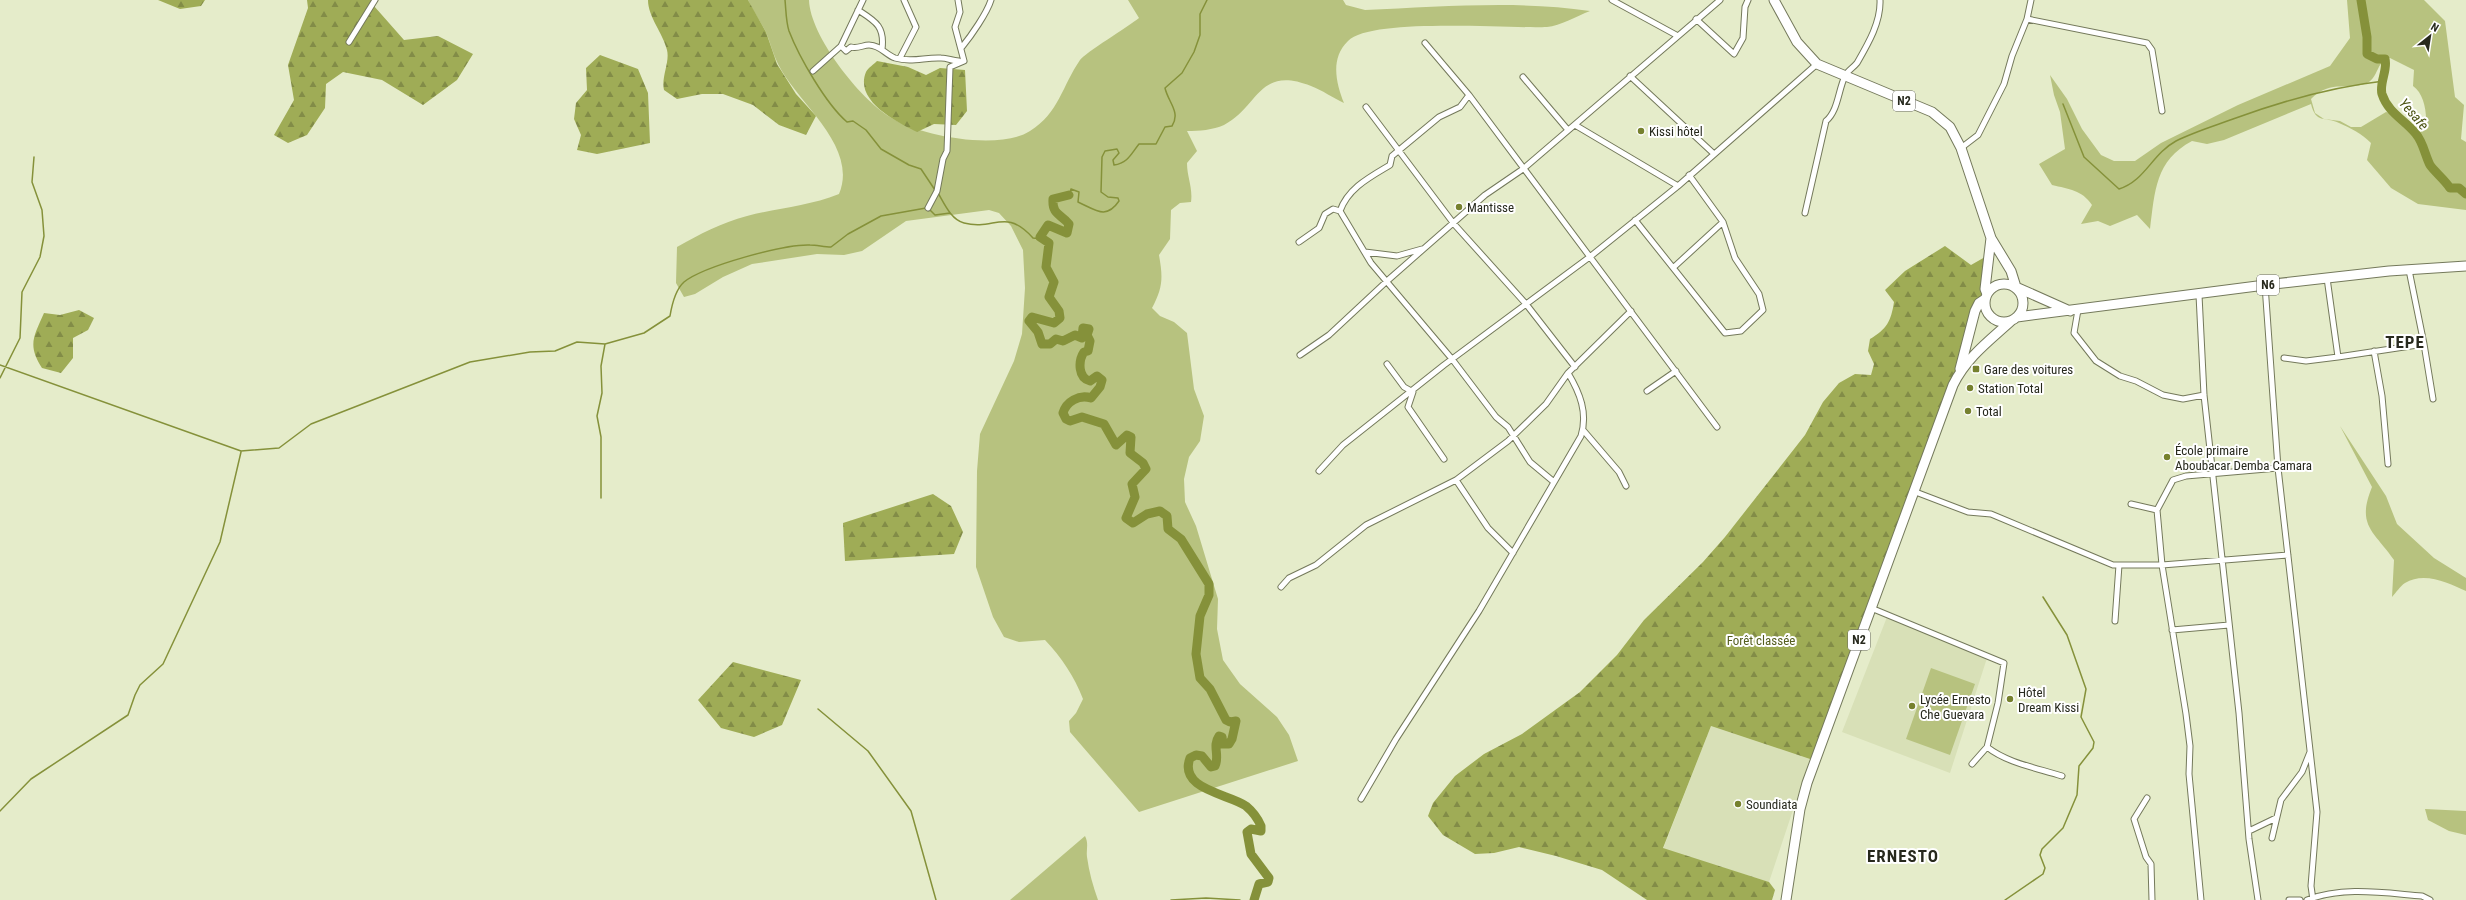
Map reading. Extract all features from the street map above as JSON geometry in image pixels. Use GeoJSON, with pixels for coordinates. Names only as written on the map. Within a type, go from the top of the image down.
{"type":"FeatureCollection","features":[{"type":"Feature","properties":{"kind":"highway","name":"N2"},"geometry":{"type":"LineString","coordinates":[[1774,0],[1797,42],[1817,64],[1844,77],[1942,118],[1950,126],[1961,148],[1991,238],[2011,271],[2016,287]]}},
{"type":"Feature","properties":{"kind":"highway","name":"N2"},"geometry":{"type":"LineString","coordinates":[[1786,900],[1800,809],[1807,783],[1913,491],[1960,372],[1975,311],[1979,303],[1986,296],[1985,289],[1991,238]]}},
{"type":"Feature","properties":{"kind":"highway","name":"N6"},"geometry":{"type":"LineString","coordinates":[[2014,319],[2265,285],[2409,270],[2466,266]]}},
{"type":"Feature","properties":{"kind":"highway"},"geometry":{"type":"LineString","coordinates":[[2016,287],[2024,302],[2014,319],[2005,322],[1994,319],[1987,310],[1986,296],[2000,284],[2016,287],[2074,310]]}},
{"type":"Feature","properties":{"kind":"highway","name":"N2"},"geometry":{"type":"LineString","coordinates":[[1960,372],[1980,346],[2014,319]]}},
{"type":"Feature","properties":{"kind":"street"},"geometry":{"type":"LineString","coordinates":[[349,42],[375,0]]}},
{"type":"Feature","properties":{"kind":"street"},"geometry":{"type":"LineString","coordinates":[[813,71],[841,46],[863,0]]}},
{"type":"Feature","properties":{"kind":"street"},"geometry":{"type":"LineString","coordinates":[[900,58],[916,27],[907,12],[904,0]]}},
{"type":"Feature","properties":{"kind":"street"},"geometry":{"type":"LineString","coordinates":[[958,0],[960,12],[955,27],[962,47],[964,61]]}},
{"type":"Feature","properties":{"kind":"street"},"geometry":{"type":"LineString","coordinates":[[962,47],[973,34],[980,18],[988,10],[991,0]]}},
{"type":"Feature","properties":{"kind":"street"},"geometry":{"type":"LineString","coordinates":[[1612,0],[1678,36]]}},
{"type":"Feature","properties":{"kind":"street"},"geometry":{"type":"LineString","coordinates":[[1300,355],[1329,335],[1387,281],[1454,224],[1485,195],[1523,169],[1696,19],[1720,0]]}},
{"type":"Feature","properties":{"kind":"street"},"geometry":{"type":"LineString","coordinates":[[1696,19],[1734,54],[1743,38],[1745,7],[1748,0]]}},
{"type":"Feature","properties":{"kind":"street"},"geometry":{"type":"LineString","coordinates":[[1805,213],[1826,121],[1832,116],[1844,77],[1856,64],[1868,42],[1879,16],[1880,0]]}},
{"type":"Feature","properties":{"kind":"street"},"geometry":{"type":"LineString","coordinates":[[1961,148],[1982,130],[2004,84],[2012,56],[2027,19],[2031,0]]}},
{"type":"Feature","properties":{"kind":"street"},"geometry":{"type":"LineString","coordinates":[[858,10],[877,22],[882,34],[882,49]]}},
{"type":"Feature","properties":{"kind":"street"},"geometry":{"type":"LineString","coordinates":[[2027,19],[2147,42],[2152,50],[2162,111]]}},
{"type":"Feature","properties":{"kind":"street"},"geometry":{"type":"LineString","coordinates":[[1425,43],[1469,95],[1523,169],[1591,256],[1717,427]]}},
{"type":"Feature","properties":{"kind":"street"},"geometry":{"type":"LineString","coordinates":[[841,46],[846,50],[851,47],[856,49],[870,45],[882,49],[893,57],[917,61],[942,58],[950,62],[964,61]]}},
{"type":"Feature","properties":{"kind":"street"},"geometry":{"type":"LineString","coordinates":[[928,208],[937,191],[943,159],[947,151],[950,67],[964,61]]}},
{"type":"Feature","properties":{"kind":"street"},"geometry":{"type":"LineString","coordinates":[[1319,471],[1343,445],[1413,392],[1452,360],[1591,256],[1678,186],[1713,153],[1817,64]]}},
{"type":"Feature","properties":{"kind":"street"},"geometry":{"type":"LineString","coordinates":[[1523,76],[1568,130]]}},
{"type":"Feature","properties":{"kind":"street"},"geometry":{"type":"LineString","coordinates":[[1630,76],[1713,153]]}},
{"type":"Feature","properties":{"kind":"street"},"geometry":{"type":"LineString","coordinates":[[1340,211],[1344,200],[1361,183],[1390,165],[1392,156],[1427,130],[1439,117],[1460,107],[1469,95]]}},
{"type":"Feature","properties":{"kind":"street"},"geometry":{"type":"LineString","coordinates":[[1366,107],[1454,224],[1526,304],[1575,367]]}},
{"type":"Feature","properties":{"kind":"street"},"geometry":{"type":"LineString","coordinates":[[1575,125],[1678,186]]}},
{"type":"Feature","properties":{"kind":"street"},"geometry":{"type":"LineString","coordinates":[[1635,220],[1674,267],[1725,333],[1741,331],[1763,310],[1759,294],[1735,258],[1723,222],[1689,175]]}},
{"type":"Feature","properties":{"kind":"street"},"geometry":{"type":"LineString","coordinates":[[1299,242],[1319,228],[1325,214],[1333,208],[1340,211],[1371,263],[1452,360],[1484,402],[1514,436],[1530,462],[1554,482]]}},
{"type":"Feature","properties":{"kind":"street"},"geometry":{"type":"LineString","coordinates":[[1674,267],[1723,222]]}},
{"type":"Feature","properties":{"kind":"street"},"geometry":{"type":"LineString","coordinates":[[1365,252],[1397,256],[1425,248]]}},
{"type":"Feature","properties":{"kind":"street"},"geometry":{"type":"LineString","coordinates":[[2409,270],[2424,344],[2433,399]]}},
{"type":"Feature","properties":{"kind":"street"},"geometry":{"type":"LineString","coordinates":[[2327,278],[2338,357]]}},
{"type":"Feature","properties":{"kind":"street"},"geometry":{"type":"LineString","coordinates":[[2265,285],[2278,468],[2317,812],[2311,886],[2313,899]]}},
{"type":"Feature","properties":{"kind":"street"},"geometry":{"type":"LineString","coordinates":[[2199,295],[2204,395],[2239,713],[2249,831],[2258,900]]}},
{"type":"Feature","properties":{"kind":"street"},"geometry":{"type":"LineString","coordinates":[[2074,310],[2074,333],[2086,350],[2106,368],[2162,395],[2183,399],[2204,395]]}},
{"type":"Feature","properties":{"kind":"street"},"geometry":{"type":"LineString","coordinates":[[1281,587],[1288,578],[1316,565],[1366,525],[1456,480],[1514,436],[1546,404],[1568,373],[1631,311]]}},
{"type":"Feature","properties":{"kind":"street"},"geometry":{"type":"LineString","coordinates":[[2284,358],[2306,361],[2424,344]]}},
{"type":"Feature","properties":{"kind":"street"},"geometry":{"type":"LineString","coordinates":[[2374,352],[2382,396],[2388,464]]}},
{"type":"Feature","properties":{"kind":"street"},"geometry":{"type":"LineString","coordinates":[[1387,364],[1404,387],[1413,392]]}},
{"type":"Feature","properties":{"kind":"street"},"geometry":{"type":"LineString","coordinates":[[1647,391],[1676,371]]}},
{"type":"Feature","properties":{"kind":"street"},"geometry":{"type":"LineString","coordinates":[[1361,799],[1396,739],[1478,611],[1513,553],[1583,430],[1585,413],[1576,386],[1568,373]]}},
{"type":"Feature","properties":{"kind":"street"},"geometry":{"type":"LineString","coordinates":[[1413,392],[1408,407],[1444,459]]}},
{"type":"Feature","properties":{"kind":"street"},"geometry":{"type":"LineString","coordinates":[[1583,430],[1619,472],[1626,486]]}},
{"type":"Feature","properties":{"kind":"street"},"geometry":{"type":"LineString","coordinates":[[2201,900],[2189,774],[2187,720],[2162,565],[2157,510],[2173,480],[2186,476],[2213,475],[2278,468]]}},
{"type":"Feature","properties":{"kind":"street"},"geometry":{"type":"LineString","coordinates":[[1456,480],[1488,528],[1513,553]]}},
{"type":"Feature","properties":{"kind":"street"},"geometry":{"type":"LineString","coordinates":[[1913,491],[1968,512],[1991,514],[2119,565],[2162,565],[2288,555]]}},
{"type":"Feature","properties":{"kind":"street"},"geometry":{"type":"LineString","coordinates":[[2131,504],[2157,510]]}},
{"type":"Feature","properties":{"kind":"street"},"geometry":{"type":"LineString","coordinates":[[2115,620],[2119,565]]}},
{"type":"Feature","properties":{"kind":"street"},"geometry":{"type":"LineString","coordinates":[[1870,608],[2004,663],[1998,703],[1987,747],[1972,764]]}},
{"type":"Feature","properties":{"kind":"street"},"geometry":{"type":"LineString","coordinates":[[2172,630],[2229,625]]}},
{"type":"Feature","properties":{"kind":"street"},"geometry":{"type":"LineString","coordinates":[[1987,747],[1994,753],[2010,760],[2062,776]]}},
{"type":"Feature","properties":{"kind":"street"},"geometry":{"type":"LineString","coordinates":[[2272,838],[2281,800],[2302,772],[2311,751]]}},
{"type":"Feature","properties":{"kind":"street"},"geometry":{"type":"LineString","coordinates":[[2147,798],[2134,819],[2146,857],[2151,864],[2152,900]]}},
{"type":"Feature","properties":{"kind":"street"},"geometry":{"type":"LineString","coordinates":[[2249,831],[2276,818]]}},
{"type":"Feature","properties":{"kind":"street"},"geometry":{"type":"LineString","coordinates":[[2307,900],[2313,899],[2322,894],[2364,892],[2422,896],[2430,900]]}},
{"type":"Feature","properties":{"kind":"street"},"geometry":{"type":"LineString","coordinates":[[2289,900],[2300,900]]}},
{"type":"Feature","properties":{"kind":"shaded area"},"geometry":{"type":"Polygon","coordinates":[[[748,0],[809,0],[812,15],[818,31],[827,48],[851,82],[878,108],[903,124],[920,130],[959,139],[980,140],[999,140],[1016,137],[1030,131],[1040,124],[1054,107],[1080,60],[1139,18],[1128,0],[1343,0],[1346,5],[1365,10],[1507,5],[1590,11],[1563,23],[1547,27],[1412,27],[1384,29],[1362,34],[1348,41],[1342,48],[1339,55],[1336,71],[1344,103],[1311,86],[1293,81],[1280,81],[1269,84],[1236,117],[1224,125],[1206,130],[1187,131],[1197,151],[1187,163],[1191,202],[1180,203],[1171,210],[1170,239],[1159,255],[1161,282],[1152,308],[1160,316],[1174,322],[1187,333],[1194,389],[1204,416],[1200,441],[1189,457],[1184,479],[1185,502],[1196,526],[1218,599],[1217,629],[1223,660],[1240,684],[1277,717],[1289,735],[1298,761],[1139,812],[1070,732],[1069,721],[1076,713],[1083,699],[1072,675],[1057,654],[1045,640],[1019,642],[1004,637],[993,617],[976,567],[977,471],[980,434],[1014,361],[1022,334],[1025,288],[1023,250],[1011,226],[999,213],[989,210],[906,221],[862,251],[844,255],[817,254],[752,264],[723,277],[695,294],[684,297],[676,283],[677,247],[711,229],[737,219],[816,201],[839,194],[843,176],[841,159],[833,142],[823,126],[787,79],[778,64],[766,32],[748,0]]]}},
{"type":"Feature","properties":{"kind":"shaded area"},"geometry":{"type":"Polygon","coordinates":[[[2347,0],[2424,0],[2445,21],[2455,97],[2464,105],[2461,139],[2466,142],[2466,210],[2418,204],[2391,188],[2367,160],[2371,143],[2348,127],[2334,121],[2324,119],[2318,117],[2315,114],[2311,104],[2224,140],[2207,144],[2192,141],[2180,149],[2171,158],[2159,178],[2153,202],[2150,229],[2137,215],[2110,226],[2098,221],[2081,224],[2092,205],[2084,196],[2075,191],[2052,185],[2039,164],[2065,149],[2060,112],[2054,95],[2050,75],[2067,99],[2082,129],[2101,155],[2114,161],[2135,161],[2161,143],[2238,105],[2330,66],[2350,38],[2347,0]],[[2390,58],[2386,59],[2380,65],[2375,76],[2369,82],[2355,86],[2333,87],[2318,93],[2311,99],[2315,113],[2324,119],[2340,121],[2351,127],[2361,127],[2386,112],[2393,114],[2417,134],[2425,129],[2426,124],[2426,112],[2423,100],[2413,86],[2414,70],[2390,58]]]}},
{"type":"Feature","properties":{"kind":"shaded area"},"geometry":{"type":"Polygon","coordinates":[[[2340,426],[2386,496],[2397,524],[2434,558],[2466,578],[2466,591],[2444,582],[2428,578],[2420,578],[2405,583],[2392,597],[2394,560],[2374,534],[2367,520],[2366,511],[2372,487],[2340,426]]]}},
{"type":"Feature","properties":{"kind":"shaded area","name":"Lycée Ernesto Che Guevara"},"geometry":{"type":"Polygon","coordinates":[[[1887,617],[1987,658],[1950,773],[1842,732],[1887,617]]]}},
{"type":"Feature","properties":{"kind":"shaded area"},"geometry":{"type":"Polygon","coordinates":[[[1931,668],[1975,684],[1950,755],[1906,739],[1931,668]]]}},
{"type":"Feature","properties":{"kind":"shaded area","name":"Soundiata"},"geometry":{"type":"Polygon","coordinates":[[[1711,726],[1810,759],[1769,882],[1663,849],[1711,726]]]}},
{"type":"Feature","properties":{"kind":"shaded area"},"geometry":{"type":"Polygon","coordinates":[[[2425,809],[2466,811],[2466,835],[2449,831],[2428,820],[2425,809]]]}},
{"type":"Feature","properties":{"kind":"shaded area"},"geometry":{"type":"Polygon","coordinates":[[[1085,836],[1087,842],[1089,868],[1098,900],[1010,900],[1085,836]]]}},
{"type":"Feature","properties":{"kind":"green space"},"geometry":{"type":"Polygon","coordinates":[[[158,0],[205,0],[201,6],[180,9],[158,0]]]}},
{"type":"Feature","properties":{"kind":"green space"},"geometry":{"type":"Polygon","coordinates":[[[307,0],[377,0],[374,6],[404,40],[438,36],[473,54],[457,80],[423,105],[382,80],[343,72],[326,84],[325,108],[307,135],[288,143],[274,135],[294,100],[288,65],[308,8],[307,0]]]}},
{"type":"Feature","properties":{"kind":"green space"},"geometry":{"type":"Polygon","coordinates":[[[648,0],[748,0],[766,32],[777,64],[796,94],[816,116],[806,135],[779,125],[753,105],[723,94],[702,94],[677,99],[664,90],[663,85],[668,55],[662,37],[650,13],[648,0]]]}},
{"type":"Feature","properties":{"kind":"green space"},"geometry":{"type":"Polygon","coordinates":[[[600,55],[638,69],[648,93],[650,143],[597,154],[577,150],[581,135],[574,119],[576,103],[587,90],[586,68],[600,55]]]}},
{"type":"Feature","properties":{"kind":"green space"},"geometry":{"type":"Polygon","coordinates":[[[877,61],[908,67],[926,75],[940,68],[965,70],[967,111],[956,125],[934,124],[917,132],[899,122],[880,109],[866,92],[864,82],[866,72],[877,61]]]}},
{"type":"Feature","properties":{"kind":"green space","name":"Forêt classée"},"geometry":{"type":"Polygon","coordinates":[[[1945,246],[1971,265],[1992,253],[1971,344],[1824,744],[1810,759],[1711,726],[1663,848],[1769,882],[1775,890],[1772,900],[1647,900],[1602,870],[1556,856],[1519,847],[1494,853],[1475,854],[1443,835],[1428,816],[1433,803],[1455,776],[1484,754],[1522,734],[1580,692],[1617,655],[1644,620],[1703,562],[1725,537],[1805,435],[1823,402],[1839,383],[1855,374],[1871,375],[1874,364],[1868,351],[1870,339],[1880,332],[1887,324],[1890,319],[1894,302],[1885,290],[1905,271],[1945,246]]]}},
{"type":"Feature","properties":{"kind":"green space"},"geometry":{"type":"Polygon","coordinates":[[[79,310],[94,318],[88,330],[73,338],[73,358],[61,373],[42,368],[37,360],[33,347],[35,334],[44,313],[60,315],[79,310]]]}},
{"type":"Feature","properties":{"kind":"green space"},"geometry":{"type":"Polygon","coordinates":[[[933,494],[951,506],[963,532],[954,554],[845,561],[843,523],[933,494]]]}},
{"type":"Feature","properties":{"kind":"green space"},"geometry":{"type":"Polygon","coordinates":[[[733,662],[801,680],[782,725],[754,737],[721,728],[698,700],[733,662]]]}},
{"type":"Feature","properties":{"kind":"waterway"},"geometry":{"type":"LineString","coordinates":[[785,0],[789,31],[806,66],[830,104],[847,122],[853,121],[866,130],[881,149],[909,165],[921,169],[935,190]]}},
{"type":"Feature","properties":{"kind":"waterway"},"geometry":{"type":"LineString","coordinates":[[1070,194],[1071,189],[1079,192],[1078,202],[1095,210],[1100,212],[1110,210],[1119,201],[1118,198],[1108,197],[1101,192],[1102,157],[1105,151],[1117,149],[1119,153],[1113,160],[1114,165],[1119,164],[1129,158],[1139,144],[1156,144],[1165,127],[1172,126],[1175,112],[1165,88],[1182,73],[1194,52],[1200,35],[1200,14],[1207,0]]}},
{"type":"Feature","properties":{"kind":"waterway","name":"Yesafe"},"geometry":{"type":"LineString","coordinates":[[2361,0],[2367,37],[2367,54],[2377,59],[2385,59],[2386,63],[2381,90],[2385,101],[2392,111],[2412,129],[2418,137],[2430,165],[2450,188],[2459,188],[2466,194]]}},
{"type":"Feature","properties":{"kind":"waterway"},"geometry":{"type":"LineString","coordinates":[[2063,104],[2084,157],[2119,189],[2136,180],[2168,146],[2204,129],[2251,112],[2288,101],[2345,87],[2384,81]]}},
{"type":"Feature","properties":{"kind":"waterway"},"geometry":{"type":"LineString","coordinates":[[0,378],[20,338],[22,292],[40,257],[44,236],[42,210],[32,182],[34,157]]}},
{"type":"Feature","properties":{"kind":"waterway"},"geometry":{"type":"LineString","coordinates":[[938,193],[948,211],[959,221],[975,225],[1007,222],[1015,224],[1033,238],[1042,239]]}},
{"type":"Feature","properties":{"kind":"waterway"},"geometry":{"type":"LineString","coordinates":[[1069,195],[1053,199],[1054,208],[1069,224],[1067,233],[1048,225],[1040,237],[1049,243],[1046,267],[1054,282],[1049,297],[1059,311],[1060,318],[1054,323],[1032,317],[1029,321],[1038,332],[1042,344],[1050,344],[1056,339],[1063,341],[1075,335],[1082,338],[1083,328],[1089,329],[1087,335],[1090,341],[1088,351],[1084,352],[1082,356],[1080,369],[1081,373],[1086,379],[1090,381],[1097,376],[1102,380],[1100,387],[1091,398],[1082,397],[1070,402],[1063,413],[1066,419],[1070,421],[1082,417],[1104,424],[1116,445],[1127,435],[1131,437],[1130,453],[1143,463],[1146,469],[1132,484],[1135,497],[1126,518],[1133,523],[1147,514],[1160,511],[1167,516],[1168,529],[1181,539],[1209,584],[1209,595],[1200,616],[1196,654],[1200,678],[1210,689],[1226,720],[1230,722],[1236,721],[1232,739],[1229,744],[1223,744],[1222,737],[1219,736],[1217,740],[1217,758],[1215,766],[1211,767],[1202,756],[1196,755],[1190,758],[1188,769],[1191,777],[1198,784],[1208,790],[1246,806],[1260,823],[1261,831],[1251,829],[1247,832],[1251,854],[1269,878],[1268,882],[1259,884],[1254,900]]}},
{"type":"Feature","properties":{"kind":"waterway"},"geometry":{"type":"LineString","coordinates":[[0,365],[241,451],[279,448],[311,424],[470,362],[530,352],[555,351],[577,342],[605,344],[644,333],[670,316],[676,293],[681,285],[708,269],[745,257],[782,248],[810,245],[831,247],[848,234],[881,216],[926,208]]}},
{"type":"Feature","properties":{"kind":"waterway"},"geometry":{"type":"LineString","coordinates":[[930,210],[935,215],[950,213]]}},
{"type":"Feature","properties":{"kind":"waterway"},"geometry":{"type":"LineString","coordinates":[[601,498],[601,437],[597,416],[602,393],[601,366],[605,344]]}},
{"type":"Feature","properties":{"kind":"waterway"},"geometry":{"type":"LineString","coordinates":[[0,811],[31,779],[128,715],[140,685],[163,664],[220,542],[241,452]]}},
{"type":"Feature","properties":{"kind":"waterway"},"geometry":{"type":"LineString","coordinates":[[2005,900],[2043,874],[2045,868],[2040,855],[2042,849],[2063,828],[2077,795],[2079,766],[2093,748],[2094,742],[2081,717],[2086,689],[2067,635],[2043,597]]}},
{"type":"Feature","properties":{"kind":"waterway"},"geometry":{"type":"LineString","coordinates":[[818,709],[868,751],[911,811],[936,900]]}},
{"type":"Feature","properties":{"kind":"waterway"},"geometry":{"type":"LineString","coordinates":[[1171,900],[1206,898],[1240,900]]}},
{"type":"Feature","properties":{"kind":"place","name":"Kissi hôtel"},"geometry":{"type":"Point","coordinates":[1641,131]}},
{"type":"Feature","properties":{"kind":"place","name":"Mantisse"},"geometry":{"type":"Point","coordinates":[1459,207]}},
{"type":"Feature","properties":{"kind":"place","name":"Gare des voitures"},"geometry":{"type":"Point","coordinates":[1976,369]}},
{"type":"Feature","properties":{"kind":"place","name":"Station Total"},"geometry":{"type":"Point","coordinates":[1970,388]}},
{"type":"Feature","properties":{"kind":"place","name":"Total"},"geometry":{"type":"Point","coordinates":[1968,411]}},
{"type":"Feature","properties":{"kind":"place","name":"École primaire Aboubacar Demba Camara"},"geometry":{"type":"Point","coordinates":[2167,457]}},
{"type":"Feature","properties":{"kind":"place","name":"Hôtel Dream Kissi"},"geometry":{"type":"Point","coordinates":[2010,699]}},
{"type":"Feature","properties":{"kind":"place","name":"Lycée Ernesto Che Guevara"},"geometry":{"type":"Point","coordinates":[1912,706]}},
{"type":"Feature","properties":{"kind":"place","name":"Soundiata"},"geometry":{"type":"Point","coordinates":[1738,804]}},
{"type":"Feature","properties":{"kind":"district","name":"TEPE"},"geometry":{"type":"Point","coordinates":[2405,342]}},
{"type":"Feature","properties":{"kind":"district","name":"ERNESTO"},"geometry":{"type":"Point","coordinates":[1903,856]}}]}
